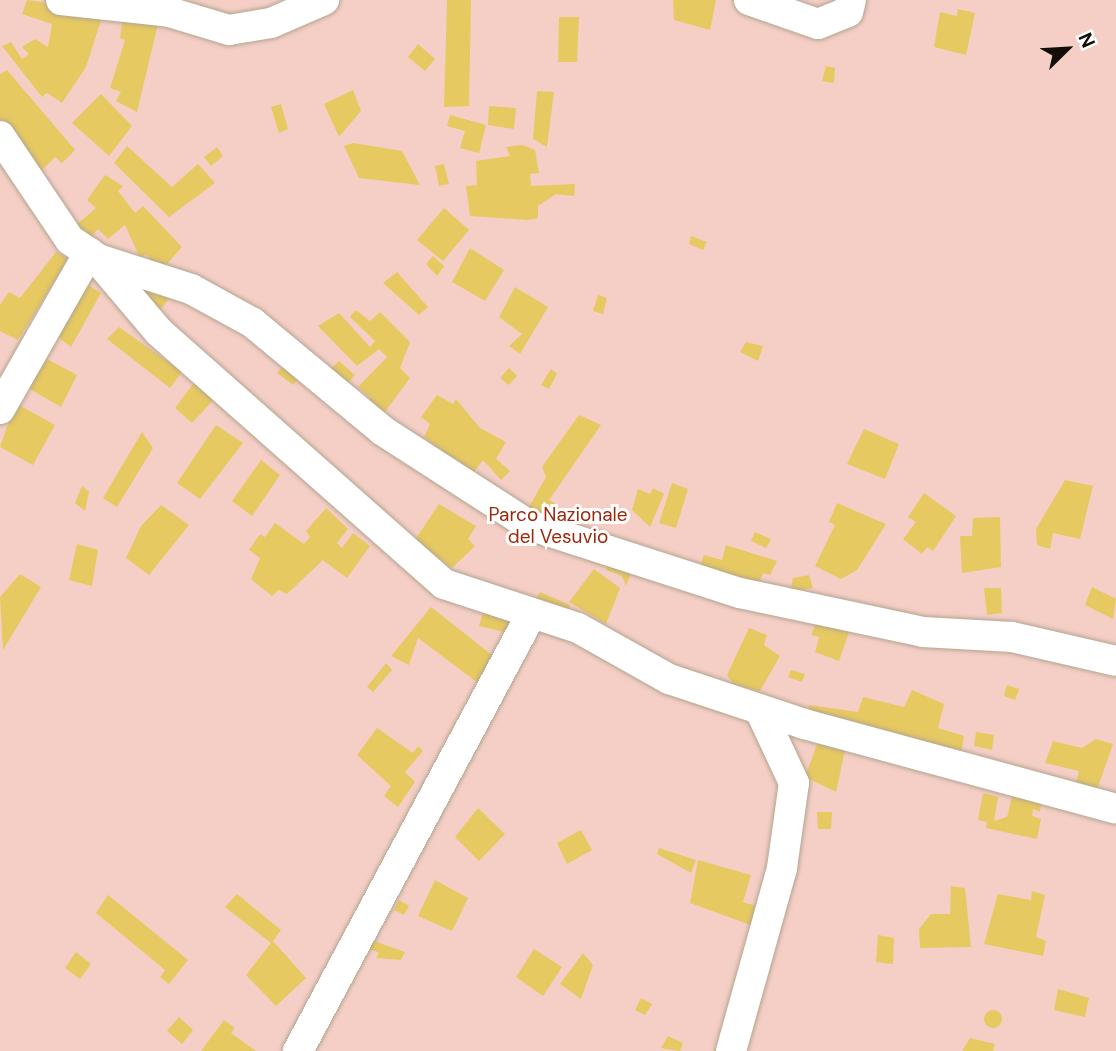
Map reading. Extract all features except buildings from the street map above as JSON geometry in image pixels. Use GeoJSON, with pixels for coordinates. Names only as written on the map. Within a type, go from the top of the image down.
{"type":"FeatureCollection","features":[{"type":"Feature","properties":{"kind":"street"},"geometry":{"type":"LineString","coordinates":[[61,0],[169,12],[229,30],[271,23],[324,0]]}},
{"type":"Feature","properties":{"kind":"street"},"geometry":{"type":"LineString","coordinates":[[749,0],[818,24],[848,12],[851,0]]}},
{"type":"Feature","properties":{"kind":"street"},"geometry":{"type":"LineString","coordinates":[[0,136],[70,240],[93,256],[159,332],[380,533],[444,584],[530,616],[578,628],[669,679],[760,709],[1116,809]]}},
{"type":"Feature","properties":{"kind":"street"},"geometry":{"type":"LineString","coordinates":[[0,409],[93,256]]}},
{"type":"Feature","properties":{"kind":"street"},"geometry":{"type":"LineString","coordinates":[[93,256],[191,289],[253,323],[383,431],[528,525],[740,593],[923,632],[1012,637],[1116,660]]}},
{"type":"Feature","properties":{"kind":"street"},"geometry":{"type":"LineString","coordinates":[[298,1051],[530,616]]}},
{"type":"Feature","properties":{"kind":"street"},"geometry":{"type":"LineString","coordinates":[[732,1051],[778,882],[794,783],[760,709]]}},
{"type":"Feature","properties":{"kind":"green space","name":"Parco Nazionale del Vesuvio"},"geometry":{"type":"Polygon","coordinates":[[[0,0],[1116,0],[1116,1051],[0,1051],[0,0]]]}}]}
